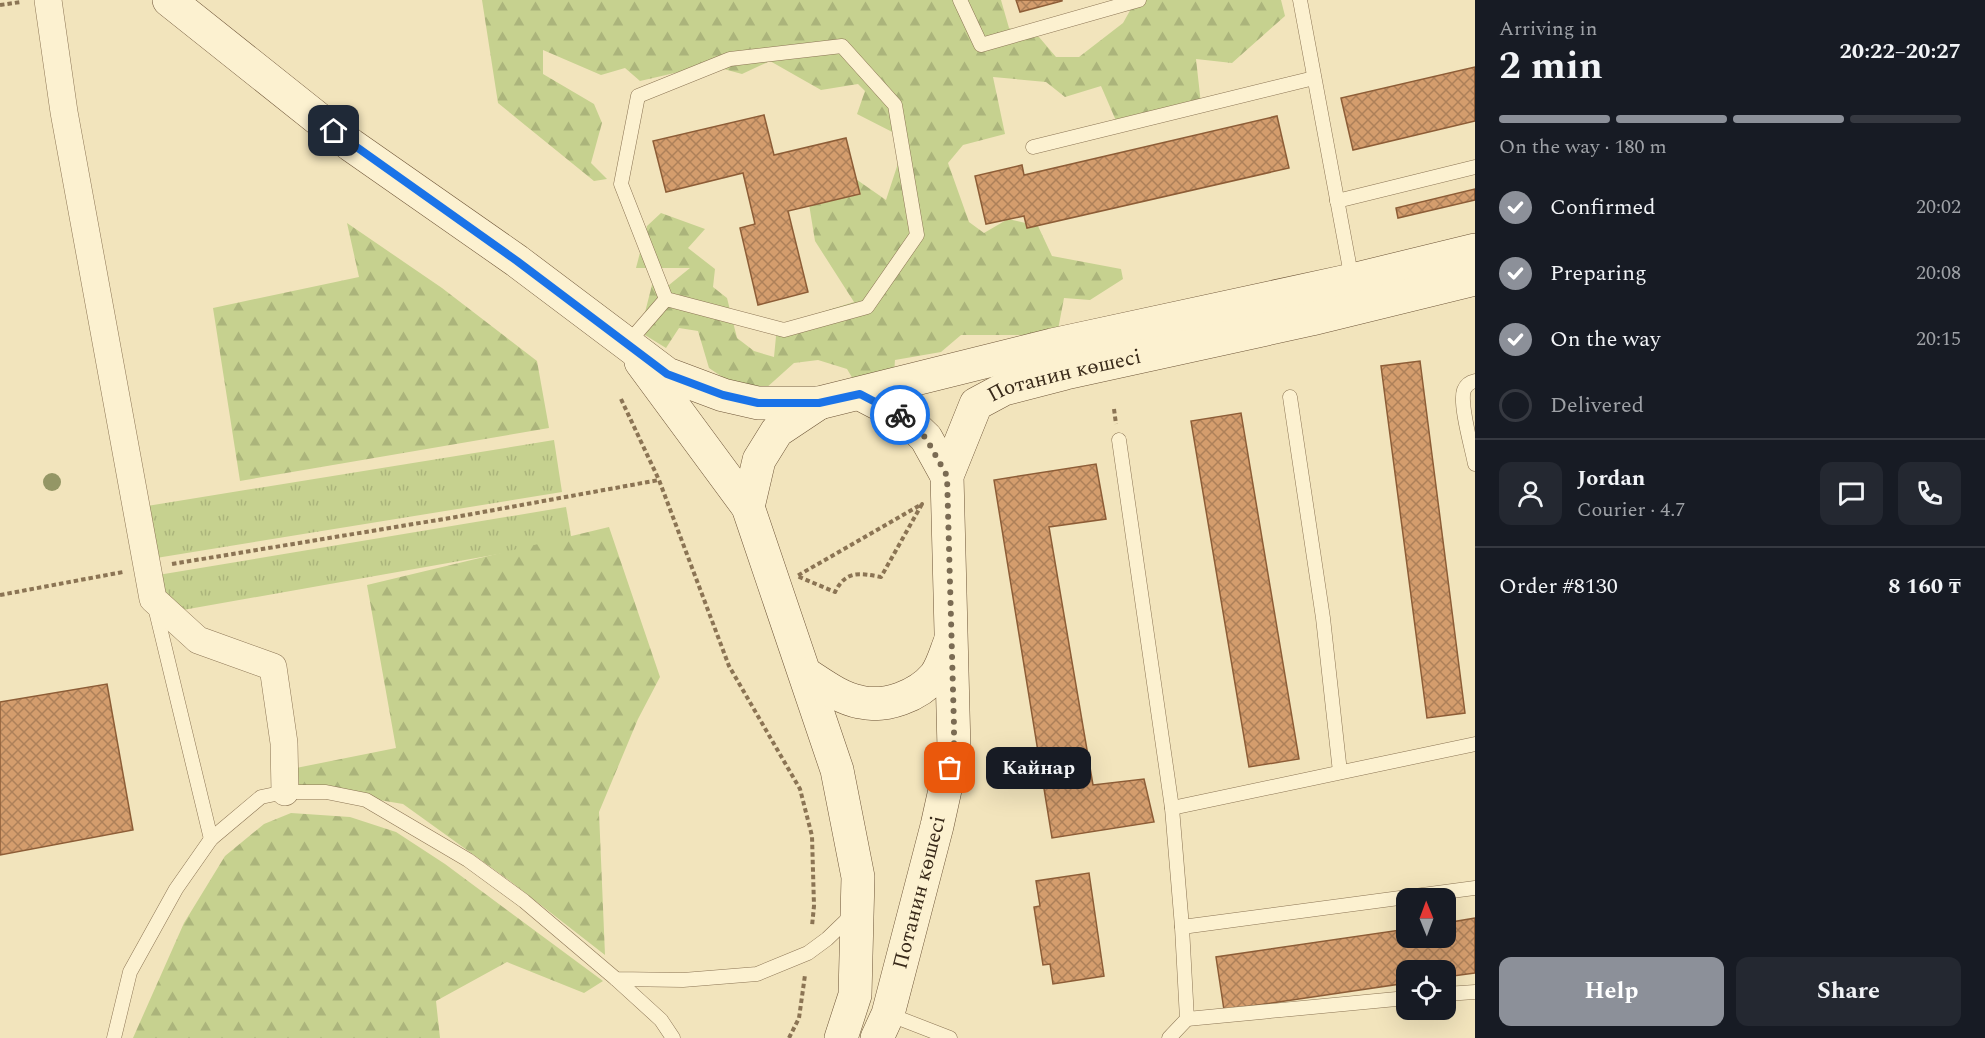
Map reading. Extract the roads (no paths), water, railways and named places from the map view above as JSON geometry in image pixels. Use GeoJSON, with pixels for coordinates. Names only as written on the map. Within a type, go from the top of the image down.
{"type":"FeatureCollection","features":[{"type":"Feature","properties":{"kind":"main road"},"geometry":{"type":"LineString","coordinates":[[169,0],[351,144],[517,261],[667,374],[723,395],[758,403],[819,403]]}},
{"type":"Feature","properties":{"kind":"main road","name":"Потанин көшесі"},"geometry":{"type":"LineString","coordinates":[[819,403],[1052,345],[1352,280],[1475,250]]}},
{"type":"Feature","properties":{"kind":"main road","name":"Потанин көшесі"},"geometry":{"type":"LineString","coordinates":[[880,1030],[937,826],[954,748],[953,636],[947,476],[976,404],[1004,388],[1312,319],[1475,279]]}},
{"type":"Feature","properties":{"kind":"main road"},"geometry":{"type":"LineString","coordinates":[[627,344],[748,507]]}},
{"type":"Feature","properties":{"kind":"main road"},"geometry":{"type":"LineString","coordinates":[[860,394],[904,417],[926,438],[947,476]]}},
{"type":"Feature","properties":{"kind":"main road"},"geometry":{"type":"LineString","coordinates":[[748,507],[759,460],[777,432],[819,403]]}},
{"type":"Feature","properties":{"kind":"main road","name":"Потанин көшесі"},"geometry":{"type":"LineString","coordinates":[[748,507],[837,770],[858,878],[855,995],[843,1030]]}},
{"type":"Feature","properties":{"kind":"main road"},"geometry":{"type":"LineString","coordinates":[[806,674],[838,694],[861,702],[886,702],[911,696],[936,675],[953,636]]}},
{"type":"Feature","properties":{"kind":"street"},"geometry":{"type":"LineString","coordinates":[[48,0],[68,135],[153,599],[198,640],[273,667],[284,743],[285,792]]}},
{"type":"Feature","properties":{"kind":"street"},"geometry":{"type":"LineString","coordinates":[[843,1030],[880,1030]]}},
{"type":"Feature","properties":{"kind":"lane"},"geometry":{"type":"LineString","coordinates":[[960,0],[981,45],[1139,0]]}},
{"type":"Feature","properties":{"kind":"lane"},"geometry":{"type":"LineString","coordinates":[[1300,0],[1352,280]]}},
{"type":"Feature","properties":{"kind":"lane"},"geometry":{"type":"LineString","coordinates":[[842,46],[895,105],[917,235],[867,307],[784,330],[666,299],[621,184],[638,96],[730,59],[842,46]]}},
{"type":"Feature","properties":{"kind":"lane"},"geometry":{"type":"LineString","coordinates":[[1034,147],[1314,78]]}},
{"type":"Feature","properties":{"kind":"lane"},"geometry":{"type":"LineString","coordinates":[[1338,201],[1475,167]]}},
{"type":"Feature","properties":{"kind":"lane"},"geometry":{"type":"LineString","coordinates":[[627,344],[666,299]]}},
{"type":"Feature","properties":{"kind":"lane"},"geometry":{"type":"LineString","coordinates":[[1475,381],[1464,389],[1463,403],[1475,464]]}},
{"type":"Feature","properties":{"kind":"lane"},"geometry":{"type":"LineString","coordinates":[[1290,397],[1323,618],[1340,772]]}},
{"type":"Feature","properties":{"kind":"lane"},"geometry":{"type":"LineString","coordinates":[[1119,440],[1172,808],[1187,1019]]}},
{"type":"Feature","properties":{"kind":"lane"},"geometry":{"type":"LineString","coordinates":[[153,599],[211,839]]}},
{"type":"Feature","properties":{"kind":"lane"},"geometry":{"type":"LineString","coordinates":[[1172,808],[1475,744]]}},
{"type":"Feature","properties":{"kind":"lane"},"geometry":{"type":"LineString","coordinates":[[114,1038],[130,972],[176,889],[211,839],[261,797],[285,792],[326,792],[366,800],[468,860],[524,901],[616,979],[661,1020],[673,1038]]}},
{"type":"Feature","properties":{"kind":"lane"},"geometry":{"type":"LineString","coordinates":[[1182,927],[1475,888]]}},
{"type":"Feature","properties":{"kind":"lane"},"geometry":{"type":"LineString","coordinates":[[616,979],[683,981],[757,974],[808,953],[857,911]]}},
{"type":"Feature","properties":{"kind":"lane"},"geometry":{"type":"LineString","coordinates":[[1456,993],[1475,992]]}},
{"type":"Feature","properties":{"kind":"lane"},"geometry":{"type":"LineString","coordinates":[[1169,1038],[1187,1019],[1396,999]]}},
{"type":"Feature","properties":{"kind":"lane"},"geometry":{"type":"LineString","coordinates":[[880,1030],[950,1038]]}},
{"type":"Feature","properties":{"kind":"place","name":"Кайнар"},"geometry":{"type":"Point","coordinates":[950,768]}}]}
